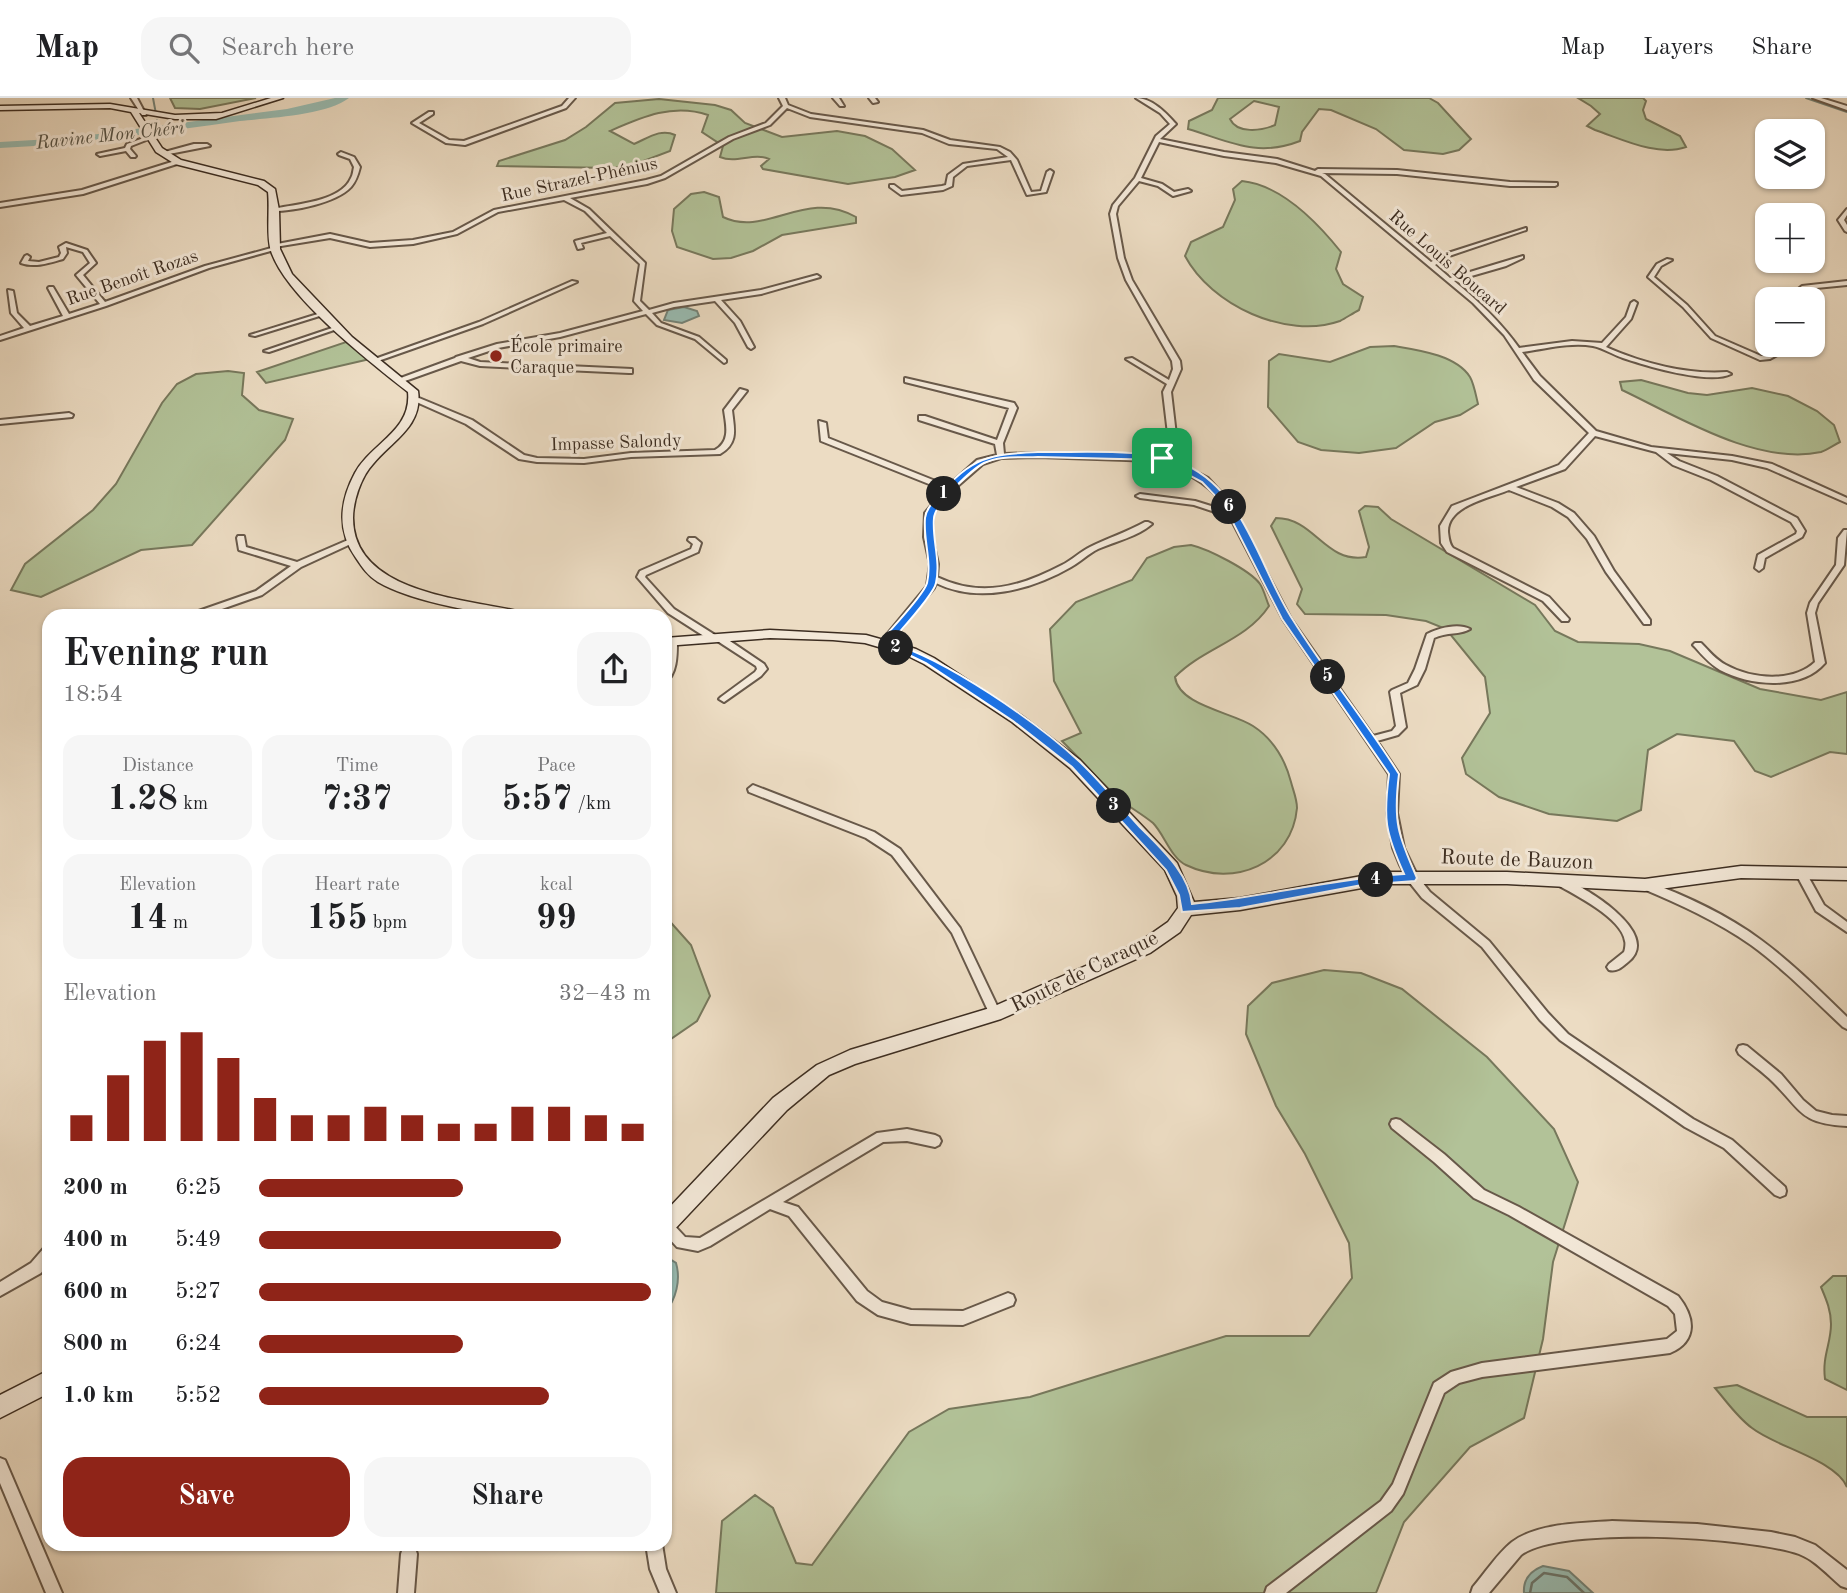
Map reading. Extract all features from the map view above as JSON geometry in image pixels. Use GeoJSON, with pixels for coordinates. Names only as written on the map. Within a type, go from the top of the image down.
{"type":"FeatureCollection","features":[{"type":"Feature","properties":{"kind":"street"},"geometry":{"type":"LineString","coordinates":[[134,98],[143,120],[164,153],[178,162],[261,183],[272,191],[275,247],[288,275],[337,328],[411,387],[416,400],[410,420],[368,463],[356,480],[347,512],[346,524],[351,542],[370,570],[383,580],[413,591],[491,609]]}},
{"type":"Feature","properties":{"kind":"street"},"geometry":{"type":"LineString","coordinates":[[0,108],[100,106],[143,120],[187,120],[224,115],[279,98]]}},
{"type":"Feature","properties":{"kind":"street"},"geometry":{"type":"LineString","coordinates":[[431,113],[415,123],[448,142],[465,143],[564,107],[572,98]]}},
{"type":"Feature","properties":{"kind":"street"},"geometry":{"type":"LineString","coordinates":[[782,98],[786,106],[810,115],[911,130],[949,142],[998,148],[1012,158],[1029,194],[1043,192],[1050,172]]}},
{"type":"Feature","properties":{"kind":"street"},"geometry":{"type":"LineString","coordinates":[[836,98],[842,105]]}},
{"type":"Feature","properties":{"kind":"street"},"geometry":{"type":"LineString","coordinates":[[884,644],[928,591],[934,579],[929,513],[949,488],[980,462],[1001,456],[1162,458],[1171,455],[1175,449],[1167,392],[1177,369],[1176,361],[1129,280],[1121,258],[1113,214],[1115,206],[1138,178],[1158,140],[1173,122],[1139,98]]}},
{"type":"Feature","properties":{"kind":"street"},"geometry":{"type":"LineString","coordinates":[[1816,98],[1847,108]]}},
{"type":"Feature","properties":{"kind":"street","name":"Rue Strazel-Phénius"},"geometry":{"type":"LineString","coordinates":[[275,247],[330,236],[370,245],[413,242],[455,233],[496,211],[663,177],[732,138],[768,124],[786,106]]}},
{"type":"Feature","properties":{"kind":"street"},"geometry":{"type":"LineString","coordinates":[[100,154],[127,149],[134,142],[143,120]]}},
{"type":"Feature","properties":{"kind":"street","name":"Rue Louis Boucard"},"geometry":{"type":"LineString","coordinates":[[1158,140],[1315,171],[1334,182],[1475,302],[1506,334],[1537,378],[1593,433]]}},
{"type":"Feature","properties":{"kind":"street"},"geometry":{"type":"LineString","coordinates":[[164,153],[207,146]]}},
{"type":"Feature","properties":{"kind":"street"},"geometry":{"type":"LineString","coordinates":[[127,149],[133,156]]}},
{"type":"Feature","properties":{"kind":"street"},"geometry":{"type":"LineString","coordinates":[[275,210],[334,196],[350,186],[357,167],[352,158],[341,154]]}},
{"type":"Feature","properties":{"kind":"street"},"geometry":{"type":"LineString","coordinates":[[892,186],[901,193],[943,188],[948,186],[950,176],[962,167],[1012,158]]}},
{"type":"Feature","properties":{"kind":"street"},"geometry":{"type":"LineString","coordinates":[[0,205],[83,192],[178,162]]}},
{"type":"Feature","properties":{"kind":"street"},"geometry":{"type":"LineString","coordinates":[[1315,171],[1398,172],[1510,184],[1555,184]]}},
{"type":"Feature","properties":{"kind":"street"},"geometry":{"type":"LineString","coordinates":[[1138,178],[1160,184],[1173,194],[1188,191]]}},
{"type":"Feature","properties":{"kind":"street"},"geometry":{"type":"LineString","coordinates":[[565,198],[587,211],[643,264],[637,301],[660,324],[697,338],[724,361]]}},
{"type":"Feature","properties":{"kind":"street"},"geometry":{"type":"LineString","coordinates":[[1847,211],[1841,220],[1847,230]]}},
{"type":"Feature","properties":{"kind":"street"},"geometry":{"type":"LineString","coordinates":[[1430,266],[1447,255],[1524,229]]}},
{"type":"Feature","properties":{"kind":"street"},"geometry":{"type":"LineString","coordinates":[[580,248],[577,242],[611,234]]}},
{"type":"Feature","properties":{"kind":"street"},"geometry":{"type":"LineString","coordinates":[[27,257],[24,263],[51,262],[63,256],[63,245],[80,248],[93,263],[79,275],[104,305]]}},
{"type":"Feature","properties":{"kind":"street","name":"Rue Benoît Rozas"},"geometry":{"type":"LineString","coordinates":[[0,338],[104,305],[207,267],[275,247]]}},
{"type":"Feature","properties":{"kind":"street"},"geometry":{"type":"LineString","coordinates":[[1449,281],[1458,276],[1509,264],[1521,257]]}},
{"type":"Feature","properties":{"kind":"street"},"geometry":{"type":"LineString","coordinates":[[1669,260],[1659,265],[1651,277],[1688,309],[1713,337],[1755,356]]}},
{"type":"Feature","properties":{"kind":"street"},"geometry":{"type":"LineString","coordinates":[[402,379],[496,346],[560,335],[647,311],[761,292],[817,276]]}},
{"type":"Feature","properties":{"kind":"street"},"geometry":{"type":"LineString","coordinates":[[376,360],[481,323],[574,282]]}},
{"type":"Feature","properties":{"kind":"street"},"geometry":{"type":"LineString","coordinates":[[1804,287],[1847,283]]}},
{"type":"Feature","properties":{"kind":"street"},"geometry":{"type":"LineString","coordinates":[[51,288],[67,316]]}},
{"type":"Feature","properties":{"kind":"street"},"geometry":{"type":"LineString","coordinates":[[9,291],[14,313],[29,329]]}},
{"type":"Feature","properties":{"kind":"street"},"geometry":{"type":"LineString","coordinates":[[718,300],[738,322],[751,347]]}},
{"type":"Feature","properties":{"kind":"street"},"geometry":{"type":"LineString","coordinates":[[1599,346],[1608,343],[1629,318],[1634,303]]}},
{"type":"Feature","properties":{"kind":"street"},"geometry":{"type":"LineString","coordinates":[[253,335],[323,314]]}},
{"type":"Feature","properties":{"kind":"street"},"geometry":{"type":"LineString","coordinates":[[267,351],[337,328]]}},
{"type":"Feature","properties":{"kind":"street"},"geometry":{"type":"LineString","coordinates":[[1518,350],[1572,343],[1599,346],[1674,369],[1716,376],[1727,374]]}},
{"type":"Feature","properties":{"kind":"street"},"geometry":{"type":"LineString","coordinates":[[458,358],[480,365],[629,371]]}},
{"type":"Feature","properties":{"kind":"street"},"geometry":{"type":"LineString","coordinates":[[1130,359],[1171,384]]}},
{"type":"Feature","properties":{"kind":"street"},"geometry":{"type":"LineString","coordinates":[[908,380],[1011,405],[1013,408],[999,443],[1001,456]]}},
{"type":"Feature","properties":{"kind":"street","name":"Impasse Salondy"},"geometry":{"type":"LineString","coordinates":[[416,400],[470,422],[522,457],[584,461],[640,454],[696,455],[722,450],[731,434],[728,410],[743,391]]}},
{"type":"Feature","properties":{"kind":"street"},"geometry":{"type":"LineString","coordinates":[[0,422],[69,415]]}},
{"type":"Feature","properties":{"kind":"street"},"geometry":{"type":"LineString","coordinates":[[922,418],[999,443]]}},
{"type":"Feature","properties":{"kind":"street"},"geometry":{"type":"LineString","coordinates":[[822,423],[824,439],[949,488]]}},
{"type":"Feature","properties":{"kind":"street"},"geometry":{"type":"LineString","coordinates":[[1565,619],[1546,598],[1450,550],[1445,543],[1444,526],[1455,508],[1562,467],[1593,433],[1659,450],[1732,458],[1759,464],[1784,472],[1847,502]]}},
{"type":"Feature","properties":{"kind":"street"},"geometry":{"type":"LineString","coordinates":[[1659,450],[1668,459],[1794,520],[1801,531],[1799,535],[1761,557],[1759,568]]}},
{"type":"Feature","properties":{"kind":"street"},"geometry":{"type":"LineString","coordinates":[[1162,458],[1185,467],[1210,484],[1234,516],[1287,619],[1394,774],[1390,804],[1393,837],[1411,878],[1433,903],[1490,948],[1550,1025],[1564,1037],[1689,1123],[1728,1144],[1780,1191]]}},
{"type":"Feature","properties":{"kind":"street"},"geometry":{"type":"LineString","coordinates":[[1511,488],[1555,505],[1578,522],[1647,622]]}},
{"type":"Feature","properties":{"kind":"street"},"geometry":{"type":"LineString","coordinates":[[1140,496],[1195,503],[1234,516]]}},
{"type":"Feature","properties":{"kind":"street"},"geometry":{"type":"LineString","coordinates":[[934,579],[949,588],[979,592],[1024,583],[1055,572],[1090,550],[1148,524]]}},
{"type":"Feature","properties":{"kind":"street"},"geometry":{"type":"LineString","coordinates":[[1698,645],[1722,667],[1760,679],[1797,678],[1815,670],[1820,663],[1811,613],[1814,603],[1840,565],[1842,538],[1847,532]]}},
{"type":"Feature","properties":{"kind":"street"},"geometry":{"type":"LineString","coordinates":[[242,538],[242,548],[298,565]]}},
{"type":"Feature","properties":{"kind":"street"},"geometry":{"type":"LineString","coordinates":[[669,609],[641,577],[643,573],[695,550],[698,547],[692,540]]}},
{"type":"Feature","properties":{"kind":"street"},"geometry":{"type":"LineString","coordinates":[[213,609],[259,593],[298,565],[351,542]]}},
{"type":"Feature","properties":{"kind":"street"},"geometry":{"type":"LineString","coordinates":[[672,612],[762,668],[758,674],[724,699]]}},
{"type":"Feature","properties":{"kind":"street"},"geometry":{"type":"LineString","coordinates":[[1370,740],[1395,733],[1401,727],[1395,692],[1412,685],[1430,636],[1441,631],[1466,629]]}},
{"type":"Feature","properties":{"kind":"street"},"geometry":{"type":"LineString","coordinates":[[672,642],[791,634],[849,637],[911,652],[929,661],[1017,719],[1075,764],[1171,867],[1185,895],[1186,909]]}},
{"type":"Feature","properties":{"kind":"street"},"geometry":{"type":"LineString","coordinates":[[753,789],[870,835],[896,852],[956,932],[995,1014]]}},
{"type":"Feature","properties":{"kind":"street","name":"Route de Bauzon"},"geometry":{"type":"LineString","coordinates":[[1186,909],[1240,904],[1362,881],[1411,878],[1559,880],[1645,885],[1741,872],[1847,874]]}},
{"type":"Feature","properties":{"kind":"street"},"geometry":{"type":"LineString","coordinates":[[1800,872],[1820,908],[1847,928]]}},
{"type":"Feature","properties":{"kind":"street"},"geometry":{"type":"LineString","coordinates":[[1559,880],[1596,902],[1630,934],[1629,955],[1613,967]]}},
{"type":"Feature","properties":{"kind":"street"},"geometry":{"type":"LineString","coordinates":[[1645,885],[1698,909],[1751,940],[1771,954],[1847,1024]]}},
{"type":"Feature","properties":{"kind":"street","name":"Route de Caraque"},"geometry":{"type":"LineString","coordinates":[[672,1220],[796,1088],[823,1070],[850,1058],[995,1014],[1144,948],[1174,927],[1186,909]]}},
{"type":"Feature","properties":{"kind":"street"},"geometry":{"type":"LineString","coordinates":[[1743,1050],[1778,1079],[1796,1102],[1814,1116],[1828,1121],[1847,1121]]}},
{"type":"Feature","properties":{"kind":"street"},"geometry":{"type":"LineString","coordinates":[[1273,1593],[1386,1506],[1398,1489],[1439,1388],[1456,1377],[1482,1370],[1670,1346],[1685,1334],[1682,1311],[1672,1301],[1514,1211],[1479,1194],[1396,1124]]}},
{"type":"Feature","properties":{"kind":"street"},"geometry":{"type":"LineString","coordinates":[[672,1232],[682,1243],[698,1245],[881,1137],[907,1135],[935,1141]]}},
{"type":"Feature","properties":{"kind":"street"},"geometry":{"type":"LineString","coordinates":[[769,1203],[793,1211],[862,1296],[878,1308],[911,1317],[963,1318],[1008,1300]]}},
{"type":"Feature","properties":{"kind":"street"},"geometry":{"type":"LineString","coordinates":[[0,1289],[36,1268],[42,1261]]}},
{"type":"Feature","properties":{"kind":"street"},"geometry":{"type":"LineString","coordinates":[[0,1407],[42,1385]]}},
{"type":"Feature","properties":{"kind":"street"},"geometry":{"type":"LineString","coordinates":[[0,1465],[54,1593]]}},
{"type":"Feature","properties":{"kind":"street"},"geometry":{"type":"LineString","coordinates":[[1479,1593],[1522,1544],[1555,1532],[1670,1528],[1754,1537],[1796,1545],[1822,1558],[1847,1580]]}},
{"type":"Feature","properties":{"kind":"street"},"geometry":{"type":"LineString","coordinates":[[655,1551],[658,1569],[668,1593]]}},
{"type":"Feature","properties":{"kind":"street"},"geometry":{"type":"LineString","coordinates":[[406,1593],[409,1554]]}},
{"type":"Feature","properties":{"kind":"green space"},"geometry":{"type":"Polygon","coordinates":[[[170,98],[256,98],[200,109],[175,108],[170,98]]]}},
{"type":"Feature","properties":{"kind":"green space"},"geometry":{"type":"Polygon","coordinates":[[[1218,98],[1429,98],[1438,103],[1471,139],[1459,150],[1443,154],[1404,150],[1376,129],[1331,110],[1319,109],[1302,132],[1300,141],[1284,146],[1256,148],[1230,143],[1188,129],[1189,121],[1212,110],[1218,98]],[[1254,101],[1230,119],[1233,124],[1244,129],[1263,129],[1275,125],[1279,107],[1254,101]]]}},
{"type":"Feature","properties":{"kind":"green space"},"geometry":{"type":"Polygon","coordinates":[[[1578,98],[1643,98],[1646,101],[1643,110],[1646,119],[1680,136],[1686,147],[1675,150],[1652,148],[1595,130],[1587,126],[1600,114],[1578,98]]]}},
{"type":"Feature","properties":{"kind":"green space"},"geometry":{"type":"Polygon","coordinates":[[[659,99],[715,105],[731,110],[745,123],[782,137],[837,131],[865,136],[892,149],[915,170],[895,177],[848,184],[763,169],[761,166],[769,159],[720,157],[723,146],[702,132],[708,115],[682,110],[658,113],[610,131],[634,144],[660,133],[675,135],[670,151],[633,165],[612,168],[497,166],[499,161],[565,140],[615,103],[659,99]]]}},
{"type":"Feature","properties":{"kind":"green space"},"geometry":{"type":"Polygon","coordinates":[[[1242,181],[1256,184],[1284,197],[1321,229],[1341,252],[1336,269],[1343,284],[1363,297],[1359,310],[1340,321],[1319,326],[1274,322],[1231,303],[1197,274],[1185,256],[1191,242],[1223,227],[1235,200],[1233,189],[1242,181]]]}},
{"type":"Feature","properties":{"kind":"green space"},"geometry":{"type":"Polygon","coordinates":[[[704,192],[719,197],[723,217],[739,222],[755,222],[820,208],[837,210],[856,217],[856,223],[782,235],[753,251],[731,258],[713,259],[677,247],[672,231],[674,209],[691,194],[704,192]]]}},
{"type":"Feature","properties":{"kind":"green space"},"geometry":{"type":"Polygon","coordinates":[[[346,342],[370,359],[266,383],[257,372],[346,342]]]}},
{"type":"Feature","properties":{"kind":"green space"},"geometry":{"type":"Polygon","coordinates":[[[1394,346],[1436,355],[1456,363],[1470,377],[1478,404],[1460,415],[1435,422],[1396,448],[1359,453],[1321,450],[1298,442],[1268,407],[1269,361],[1279,354],[1330,362],[1370,347],[1394,346]]]}},
{"type":"Feature","properties":{"kind":"green space"},"geometry":{"type":"Polygon","coordinates":[[[228,371],[244,373],[242,395],[259,410],[293,419],[285,440],[192,545],[141,550],[41,597],[11,590],[25,564],[93,510],[116,484],[162,403],[177,384],[196,374],[228,371]]]}},
{"type":"Feature","properties":{"kind":"green space"},"geometry":{"type":"Polygon","coordinates":[[[1641,380],[1688,393],[1707,395],[1752,388],[1788,396],[1817,411],[1834,425],[1840,442],[1821,452],[1796,454],[1771,452],[1744,445],[1692,425],[1622,390],[1620,382],[1641,380]]]}},
{"type":"Feature","properties":{"kind":"green space"},"geometry":{"type":"Polygon","coordinates":[[[1365,506],[1378,507],[1391,519],[1535,605],[1555,631],[1578,642],[1639,644],[1670,651],[1760,689],[1821,700],[1847,692],[1847,754],[1830,752],[1771,777],[1755,771],[1734,741],[1677,734],[1648,750],[1641,810],[1617,821],[1549,814],[1499,797],[1466,774],[1462,758],[1490,713],[1485,677],[1446,629],[1426,621],[1386,615],[1305,614],[1297,604],[1302,589],[1271,526],[1276,518],[1301,525],[1340,554],[1366,557],[1369,547],[1359,511],[1365,506]]]}},
{"type":"Feature","properties":{"kind":"green space"},"geometry":{"type":"Polygon","coordinates":[[[1191,545],[1218,555],[1255,578],[1269,606],[1249,628],[1198,659],[1175,677],[1179,687],[1196,702],[1244,721],[1267,737],[1282,758],[1288,774],[1297,805],[1293,827],[1284,844],[1272,857],[1241,872],[1223,874],[1204,871],[1181,862],[1153,823],[1118,798],[1062,741],[1081,733],[1054,681],[1050,629],[1076,602],[1132,580],[1147,558],[1174,547],[1191,545]]]}},
{"type":"Feature","properties":{"kind":"green space"},"geometry":{"type":"Polygon","coordinates":[[[672,924],[691,945],[710,996],[697,1021],[672,1038],[672,924]]]}},
{"type":"Feature","properties":{"kind":"green space"},"geometry":{"type":"Polygon","coordinates":[[[1324,970],[1361,973],[1402,989],[1487,1057],[1554,1129],[1578,1182],[1553,1262],[1543,1339],[1524,1418],[1470,1447],[1404,1522],[1376,1593],[716,1593],[722,1521],[755,1495],[773,1508],[796,1563],[812,1565],[909,1432],[949,1409],[1030,1397],[1226,1336],[1309,1336],[1352,1278],[1349,1243],[1305,1154],[1276,1106],[1246,1034],[1248,1006],[1272,983],[1324,970]]]}},
{"type":"Feature","properties":{"kind":"green space"},"geometry":{"type":"Polygon","coordinates":[[[1833,1276],[1847,1276],[1847,1390],[1825,1379],[1831,1324],[1821,1287],[1833,1276]]]}},
{"type":"Feature","properties":{"kind":"green space"},"geometry":{"type":"Polygon","coordinates":[[[1737,1385],[1807,1417],[1847,1417],[1847,1487],[1841,1477],[1831,1469],[1752,1428],[1737,1415],[1715,1388],[1737,1385]]]}},
{"type":"Feature","properties":{"kind":"water"},"geometry":{"type":"Polygon","coordinates":[[[684,307],[697,311],[699,316],[682,323],[664,320],[668,310],[684,307]]]}},
{"type":"Feature","properties":{"kind":"water"},"geometry":{"type":"Polygon","coordinates":[[[672,1260],[676,1263],[678,1276],[672,1302],[672,1260]]]}},
{"type":"Feature","properties":{"kind":"water"},"geometry":{"type":"Polygon","coordinates":[[[1543,1566],[1569,1571],[1593,1593],[1524,1593],[1528,1576],[1543,1566]]]}},
{"type":"Feature","properties":{"kind":"waterway"},"geometry":{"type":"LineString","coordinates":[[153,98],[156,114]]}},
{"type":"Feature","properties":{"kind":"waterway","name":"Ravine Mon Chéri"},"geometry":{"type":"LineString","coordinates":[[0,145],[68,141],[287,112],[344,98]]}},
{"type":"Feature","properties":{"kind":"waterway","name":"Ravine Mon Chéri"},"geometry":{"type":"LineString","coordinates":[[1806,98],[1847,112]]}},
{"type":"Feature","properties":{"kind":"waterway"},"geometry":{"type":"LineString","coordinates":[[157,120],[159,128]]}},
{"type":"Feature","properties":{"kind":"place","name":"École primaire Caraque"},"geometry":{"type":"Point","coordinates":[496,356]}},
{"type":"Feature","properties":{"kind":"route"},"geometry":{"type":"LineString","coordinates":[[1038,455],[1162,458],[1185,467],[1218,491],[1242,530],[1287,619],[1394,774],[1390,804],[1393,837],[1411,878],[1362,881],[1240,904],[1186,909],[1185,895],[1171,867],[1075,764],[1017,719],[929,661],[884,644],[928,591],[934,579],[934,564],[928,537],[929,513],[949,488],[980,462],[1001,456],[1038,455]]}}]}
